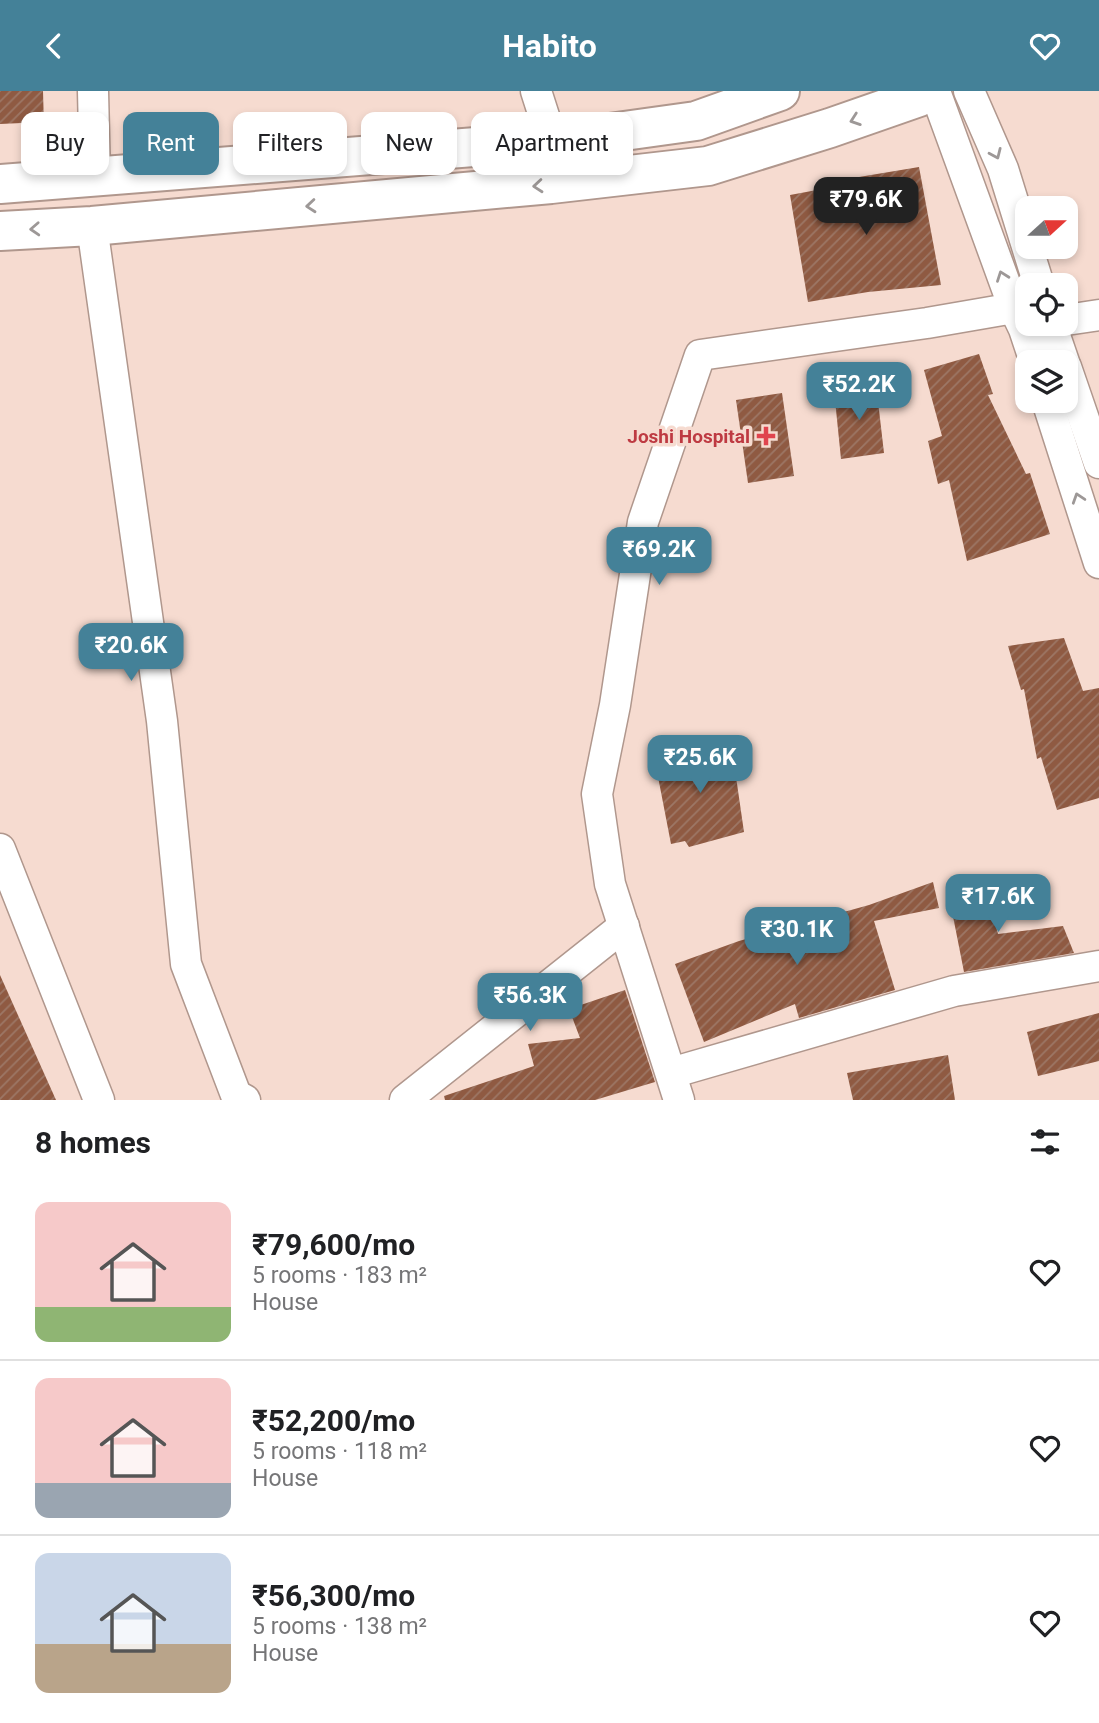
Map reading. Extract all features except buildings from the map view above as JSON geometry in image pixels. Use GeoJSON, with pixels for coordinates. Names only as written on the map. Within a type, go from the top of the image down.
{"type":"FeatureCollection","features":[{"type":"Feature","properties":{"kind":"main road"},"geometry":{"type":"LineString","coordinates":[[633,130],[696,121],[780,91]]}},
{"type":"Feature","properties":{"kind":"main road"},"geometry":{"type":"LineString","coordinates":[[0,231],[92,226],[551,184],[708,166],[933,93]]}},
{"type":"Feature","properties":{"kind":"main road"},"geometry":{"type":"LineString","coordinates":[[0,184],[471,148]]}},
{"type":"Feature","properties":{"kind":"street"},"geometry":{"type":"LineString","coordinates":[[93,91],[95,178]]}},
{"type":"Feature","properties":{"kind":"street"},"geometry":{"type":"LineString","coordinates":[[536,91],[543,112]]}},
{"type":"Feature","properties":{"kind":"street"},"geometry":{"type":"LineString","coordinates":[[933,93],[1003,169],[1035,273]]}},
{"type":"Feature","properties":{"kind":"street"},"geometry":{"type":"LineString","coordinates":[[933,93],[1015,280]]}},
{"type":"Feature","properties":{"kind":"street"},"geometry":{"type":"LineString","coordinates":[[92,226],[162,721],[186,964],[236,1095],[244,1100]]}},
{"type":"Feature","properties":{"kind":"street"},"geometry":{"type":"LineString","coordinates":[[1078,318],[1099,315]]}},
{"type":"Feature","properties":{"kind":"street"},"geometry":{"type":"LineString","coordinates":[[1015,321],[927,323],[700,355],[643,522],[615,705],[597,795],[610,884],[676,1093],[954,991],[1099,966]]}},
{"type":"Feature","properties":{"kind":"street"},"geometry":{"type":"LineString","coordinates":[[1078,402],[1099,463]]}},
{"type":"Feature","properties":{"kind":"street"},"geometry":{"type":"LineString","coordinates":[[1051,413],[1099,563]]}},
{"type":"Feature","properties":{"kind":"street"},"geometry":{"type":"LineString","coordinates":[[0,849],[99,1100]]}},
{"type":"Feature","properties":{"kind":"street"},"geometry":{"type":"LineString","coordinates":[[405,1100],[441,1088],[624,926]]}},
{"type":"Feature","properties":{"kind":"place","name":"Joshi Hospital"},"geometry":{"type":"Point","coordinates":[766,436]}}]}
